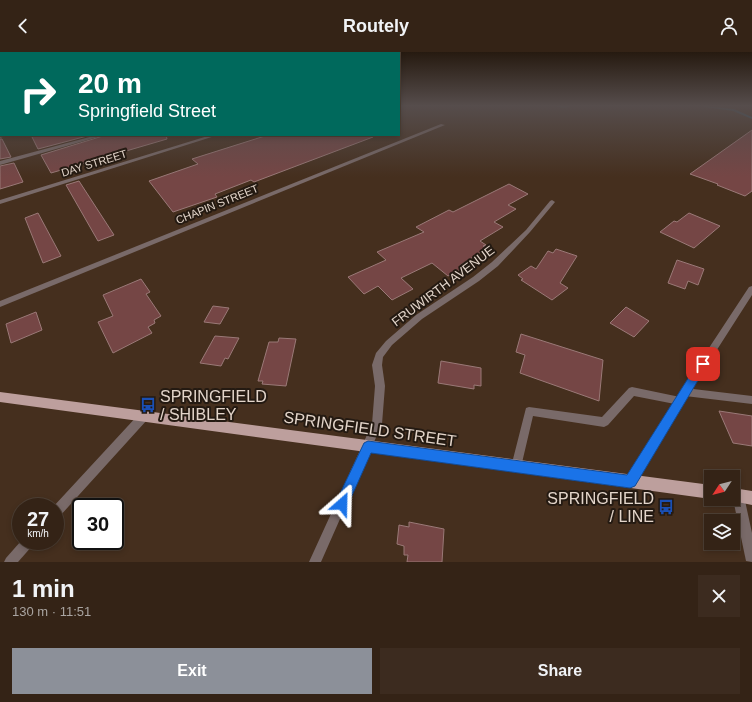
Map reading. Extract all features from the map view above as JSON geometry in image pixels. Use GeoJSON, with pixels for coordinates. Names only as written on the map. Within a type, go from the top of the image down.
{"type":"FeatureCollection","features":[{"type":"Feature","properties":{"kind":"main road","name":"SPRINGFIELD STREET"},"geometry":{"type":"LineString","coordinates":[[0,397],[704,491]]}},
{"type":"Feature","properties":{"kind":"street","name":"CHAPIN STREET"},"geometry":{"type":"LineString","coordinates":[[0,304],[431,130]]}},
{"type":"Feature","properties":{"kind":"street"},"geometry":{"type":"LineString","coordinates":[[0,163],[99,136]]}},
{"type":"Feature","properties":{"kind":"street","name":"DAY STREET"},"geometry":{"type":"LineString","coordinates":[[0,202],[213,136]]}},
{"type":"Feature","properties":{"kind":"street","name":"FRUWIRTH AVENUE"},"geometry":{"type":"LineString","coordinates":[[315,562],[368,447],[377,424],[380,386],[377,365],[379,356],[383,350],[419,317],[476,279],[495,264],[524,236],[552,202]]}},
{"type":"Feature","properties":{"kind":"street"},"geometry":{"type":"LineString","coordinates":[[630,482],[682,396],[752,289]]}},
{"type":"Feature","properties":{"kind":"street"},"geometry":{"type":"LineString","coordinates":[[516,467],[529,411],[604,422],[632,390],[682,396],[752,400]]}},
{"type":"Feature","properties":{"kind":"street"},"geometry":{"type":"LineString","coordinates":[[64,503],[143,417]]}},
{"type":"Feature","properties":{"kind":"street"},"geometry":{"type":"LineString","coordinates":[[741,496],[752,561]]}},
{"type":"Feature","properties":{"kind":"street"},"geometry":{"type":"LineString","coordinates":[[10,562],[21,550]]}},
{"type":"Feature","properties":{"kind":"building"},"geometry":{"type":"Polygon","coordinates":[[[752,130],[752,191],[745,196],[690,174],[752,130]]]}},
{"type":"Feature","properties":{"kind":"building"},"geometry":{"type":"Polygon","coordinates":[[[32,136],[87,136],[38,149],[32,136]]]}},
{"type":"Feature","properties":{"kind":"building"},"geometry":{"type":"Polygon","coordinates":[[[103,136],[166,136],[167,139],[51,173],[41,155],[103,136]]]}},
{"type":"Feature","properties":{"kind":"building"},"geometry":{"type":"Polygon","coordinates":[[[265,136],[373,136],[254,182],[251,180],[215,194],[217,197],[173,212],[149,181],[198,164],[192,159],[265,136]]]}},
{"type":"Feature","properties":{"kind":"building"},"geometry":{"type":"Polygon","coordinates":[[[0,139],[2,139],[11,157],[0,159],[0,139]]]}},
{"type":"Feature","properties":{"kind":"building"},"geometry":{"type":"Polygon","coordinates":[[[14,163],[23,182],[0,189],[0,166],[14,163]]]}},
{"type":"Feature","properties":{"kind":"building"},"geometry":{"type":"Polygon","coordinates":[[[79,181],[114,235],[98,241],[66,185],[79,181]]]}},
{"type":"Feature","properties":{"kind":"building"},"geometry":{"type":"Polygon","coordinates":[[[509,184],[528,194],[508,205],[516,209],[494,222],[503,227],[480,241],[486,245],[483,246],[487,248],[459,266],[462,269],[448,276],[432,263],[401,278],[413,289],[392,300],[378,286],[364,294],[348,277],[386,260],[377,252],[424,232],[416,227],[449,210],[453,212],[509,184]]]}},
{"type":"Feature","properties":{"kind":"building"},"geometry":{"type":"Polygon","coordinates":[[[38,213],[61,256],[43,263],[25,218],[38,213]]]}},
{"type":"Feature","properties":{"kind":"building"},"geometry":{"type":"Polygon","coordinates":[[[689,213],[720,226],[694,248],[660,232],[674,221],[677,222],[689,213]]]}},
{"type":"Feature","properties":{"kind":"building"},"geometry":{"type":"Polygon","coordinates":[[[556,249],[577,256],[560,283],[568,288],[552,300],[521,280],[523,279],[518,275],[531,266],[536,269],[548,251],[553,253],[556,249]]]}},
{"type":"Feature","properties":{"kind":"building"},"geometry":{"type":"Polygon","coordinates":[[[677,260],[704,269],[698,285],[688,281],[685,289],[668,283],[677,260]]]}},
{"type":"Feature","properties":{"kind":"building"},"geometry":{"type":"Polygon","coordinates":[[[141,279],[150,292],[146,294],[161,316],[154,320],[155,323],[148,327],[152,333],[113,353],[98,322],[113,316],[103,295],[141,279]]]}},
{"type":"Feature","properties":{"kind":"building"},"geometry":{"type":"Polygon","coordinates":[[[213,306],[229,308],[220,324],[204,322],[213,306]]]}},
{"type":"Feature","properties":{"kind":"building"},"geometry":{"type":"Polygon","coordinates":[[[626,307],[649,321],[634,337],[610,323],[626,307]]]}},
{"type":"Feature","properties":{"kind":"building"},"geometry":{"type":"Polygon","coordinates":[[[36,312],[42,330],[11,343],[6,324],[36,312]]]}},
{"type":"Feature","properties":{"kind":"building"},"geometry":{"type":"Polygon","coordinates":[[[521,334],[603,360],[599,401],[520,373],[525,355],[516,352],[521,334]]]}},
{"type":"Feature","properties":{"kind":"building"},"geometry":{"type":"Polygon","coordinates":[[[215,336],[239,338],[228,359],[225,358],[221,366],[200,363],[215,336]]]}},
{"type":"Feature","properties":{"kind":"building"},"geometry":{"type":"Polygon","coordinates":[[[279,338],[296,339],[286,386],[262,384],[263,381],[258,381],[269,342],[278,342],[279,338]]]}},
{"type":"Feature","properties":{"kind":"building"},"geometry":{"type":"Polygon","coordinates":[[[441,361],[481,368],[481,386],[474,385],[474,389],[438,383],[441,361]]]}},
{"type":"Feature","properties":{"kind":"building"},"geometry":{"type":"Polygon","coordinates":[[[719,411],[752,416],[752,446],[733,443],[719,411]]]}},
{"type":"Feature","properties":{"kind":"building"},"geometry":{"type":"Polygon","coordinates":[[[409,522],[444,529],[442,562],[407,562],[408,555],[404,555],[404,546],[397,544],[399,525],[409,527],[409,522]]]}},
{"type":"Feature","properties":{"kind":"place","name":"SPRINGFIELD / SHIBLEY"},"geometry":{"type":"Point","coordinates":[148,405]}},
{"type":"Feature","properties":{"kind":"place","name":"SPRINGFIELD / LINE"},"geometry":{"type":"Point","coordinates":[666,507]}},
{"type":"Feature","properties":{"kind":"route"},"geometry":{"type":"LineString","coordinates":[[342,504],[368,447],[630,482],[703,364]]}}]}
